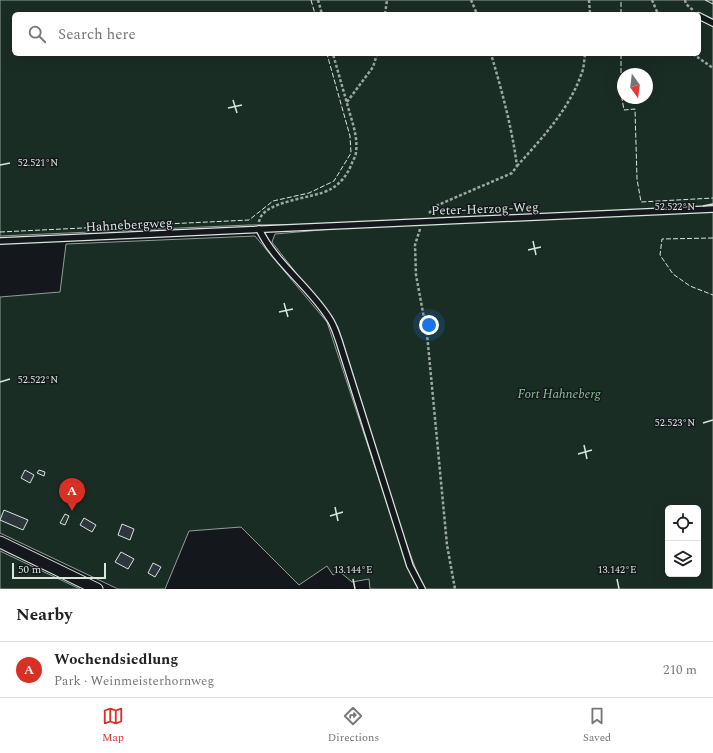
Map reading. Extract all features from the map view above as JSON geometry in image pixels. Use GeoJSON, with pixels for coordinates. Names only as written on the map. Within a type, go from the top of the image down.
{"type":"FeatureCollection","features":[{"type":"Feature","properties":{"kind":"street"},"geometry":{"type":"LineString","coordinates":[[0,542],[97,589]]}},
{"type":"Feature","properties":{"kind":"lane"},"geometry":{"type":"LineString","coordinates":[[701,17],[713,23]]}},
{"type":"Feature","properties":{"kind":"lane","name":"Peter-Herzog-Weg"},"geometry":{"type":"LineString","coordinates":[[259,229],[713,209]]}},
{"type":"Feature","properties":{"kind":"lane"},"geometry":{"type":"LineString","coordinates":[[259,229],[264,242],[316,300],[330,320],[342,348],[410,566],[422,589]]}},
{"type":"Feature","properties":{"kind":"lane","name":"Hahnebergweg"},"geometry":{"type":"LineString","coordinates":[[0,241],[259,229]]}},
{"type":"Feature","properties":{"kind":"path"},"geometry":{"type":"LineString","coordinates":[[318,0],[321,12]]}},
{"type":"Feature","properties":{"kind":"path"},"geometry":{"type":"LineString","coordinates":[[385,12],[387,0]]}},
{"type":"Feature","properties":{"kind":"path"},"geometry":{"type":"LineString","coordinates":[[471,0],[476,12]]}},
{"type":"Feature","properties":{"kind":"path"},"geometry":{"type":"LineString","coordinates":[[589,0],[590,12]]}},
{"type":"Feature","properties":{"kind":"path"},"geometry":{"type":"LineString","coordinates":[[652,0],[657,12]]}},
{"type":"Feature","properties":{"kind":"path"},"geometry":{"type":"LineString","coordinates":[[685,0],[686,4],[695,12]]}},
{"type":"Feature","properties":{"kind":"path"},"geometry":{"type":"LineString","coordinates":[[259,229],[260,218],[267,210],[277,204],[300,199],[331,189],[349,172],[356,153],[356,134],[334,56]]}},
{"type":"Feature","properties":{"kind":"path"},"geometry":{"type":"LineString","coordinates":[[347,102],[373,67],[376,56]]}},
{"type":"Feature","properties":{"kind":"path"},"geometry":{"type":"LineString","coordinates":[[493,56],[514,142],[517,166]]}},
{"type":"Feature","properties":{"kind":"path"},"geometry":{"type":"LineString","coordinates":[[455,589],[447,545],[427,334],[416,275],[415,245],[423,222],[430,212],[438,205],[512,173],[551,127],[570,101],[582,74],[585,56]]}},
{"type":"Feature","properties":{"kind":"path"},"geometry":{"type":"LineString","coordinates":[[696,56],[713,68]]}},
{"type":"Feature","properties":{"kind":"green space","name":"Fort Hahneberg"},"geometry":{"type":"Polygon","coordinates":[[[0,0],[713,0],[713,589],[425,589],[402,532],[338,327],[272,242],[275,234],[401,223],[248,225],[0,236],[0,0]]]}},
{"type":"Feature","properties":{"kind":"green space"},"geometry":{"type":"Polygon","coordinates":[[[255,236],[327,322],[408,567],[420,589],[370,589],[369,579],[352,582],[340,572],[333,575],[327,566],[299,585],[241,527],[189,531],[165,589],[118,589],[0,533],[0,297],[60,292],[66,244],[255,236]]]}},
{"type":"Feature","properties":{"kind":"green space"},"geometry":{"type":"Polygon","coordinates":[[[0,551],[80,589],[0,589],[0,551]]]}},
{"type":"Feature","properties":{"kind":"building"},"geometry":{"type":"Polygon","coordinates":[[[705,0],[713,0],[713,4],[705,0]]]}},
{"type":"Feature","properties":{"kind":"building"},"geometry":{"type":"Polygon","coordinates":[[[25,470],[34,475],[30,483],[21,478],[25,470]]]}},
{"type":"Feature","properties":{"kind":"building"},"geometry":{"type":"Polygon","coordinates":[[[39,470],[45,472],[44,476],[37,473],[39,470]]]}},
{"type":"Feature","properties":{"kind":"building"},"geometry":{"type":"Polygon","coordinates":[[[4,510],[28,520],[23,530],[0,520],[4,510]]]}},
{"type":"Feature","properties":{"kind":"building"},"geometry":{"type":"Polygon","coordinates":[[[65,514],[69,516],[65,525],[60,523],[65,514]]]}},
{"type":"Feature","properties":{"kind":"building"},"geometry":{"type":"Polygon","coordinates":[[[84,518],[96,525],[92,532],[80,525],[84,518]]]}},
{"type":"Feature","properties":{"kind":"building"},"geometry":{"type":"Polygon","coordinates":[[[122,524],[134,529],[130,540],[118,535],[122,524]]]}},
{"type":"Feature","properties":{"kind":"building"},"geometry":{"type":"Polygon","coordinates":[[[121,552],[134,559],[128,569],[115,562],[121,552]]]}},
{"type":"Feature","properties":{"kind":"building"},"geometry":{"type":"Polygon","coordinates":[[[153,563],[161,567],[155,577],[148,573],[153,563]]]}},
{"type":"Feature","properties":{"kind":"fence"},"geometry":{"type":"LineString","coordinates":[[311,0],[314,12]]}},
{"type":"Feature","properties":{"kind":"fence"},"geometry":{"type":"LineString","coordinates":[[621,0],[621,12]]}},
{"type":"Feature","properties":{"kind":"fence"},"geometry":{"type":"LineString","coordinates":[[0,232],[249,220],[273,201],[309,193],[334,181],[351,153],[350,136],[328,56]]}},
{"type":"Feature","properties":{"kind":"fence"},"geometry":{"type":"LineString","coordinates":[[621,56],[621,93],[624,110],[635,109],[637,179],[641,202],[713,198]]}},
{"type":"Feature","properties":{"kind":"fence"},"geometry":{"type":"LineString","coordinates":[[713,238],[662,239],[660,255],[673,274],[690,286],[713,295]]}},
{"type":"Feature","properties":{"kind":"place","name":"Wochendsiedlung"},"geometry":{"type":"Point","coordinates":[72,511]}}]}
